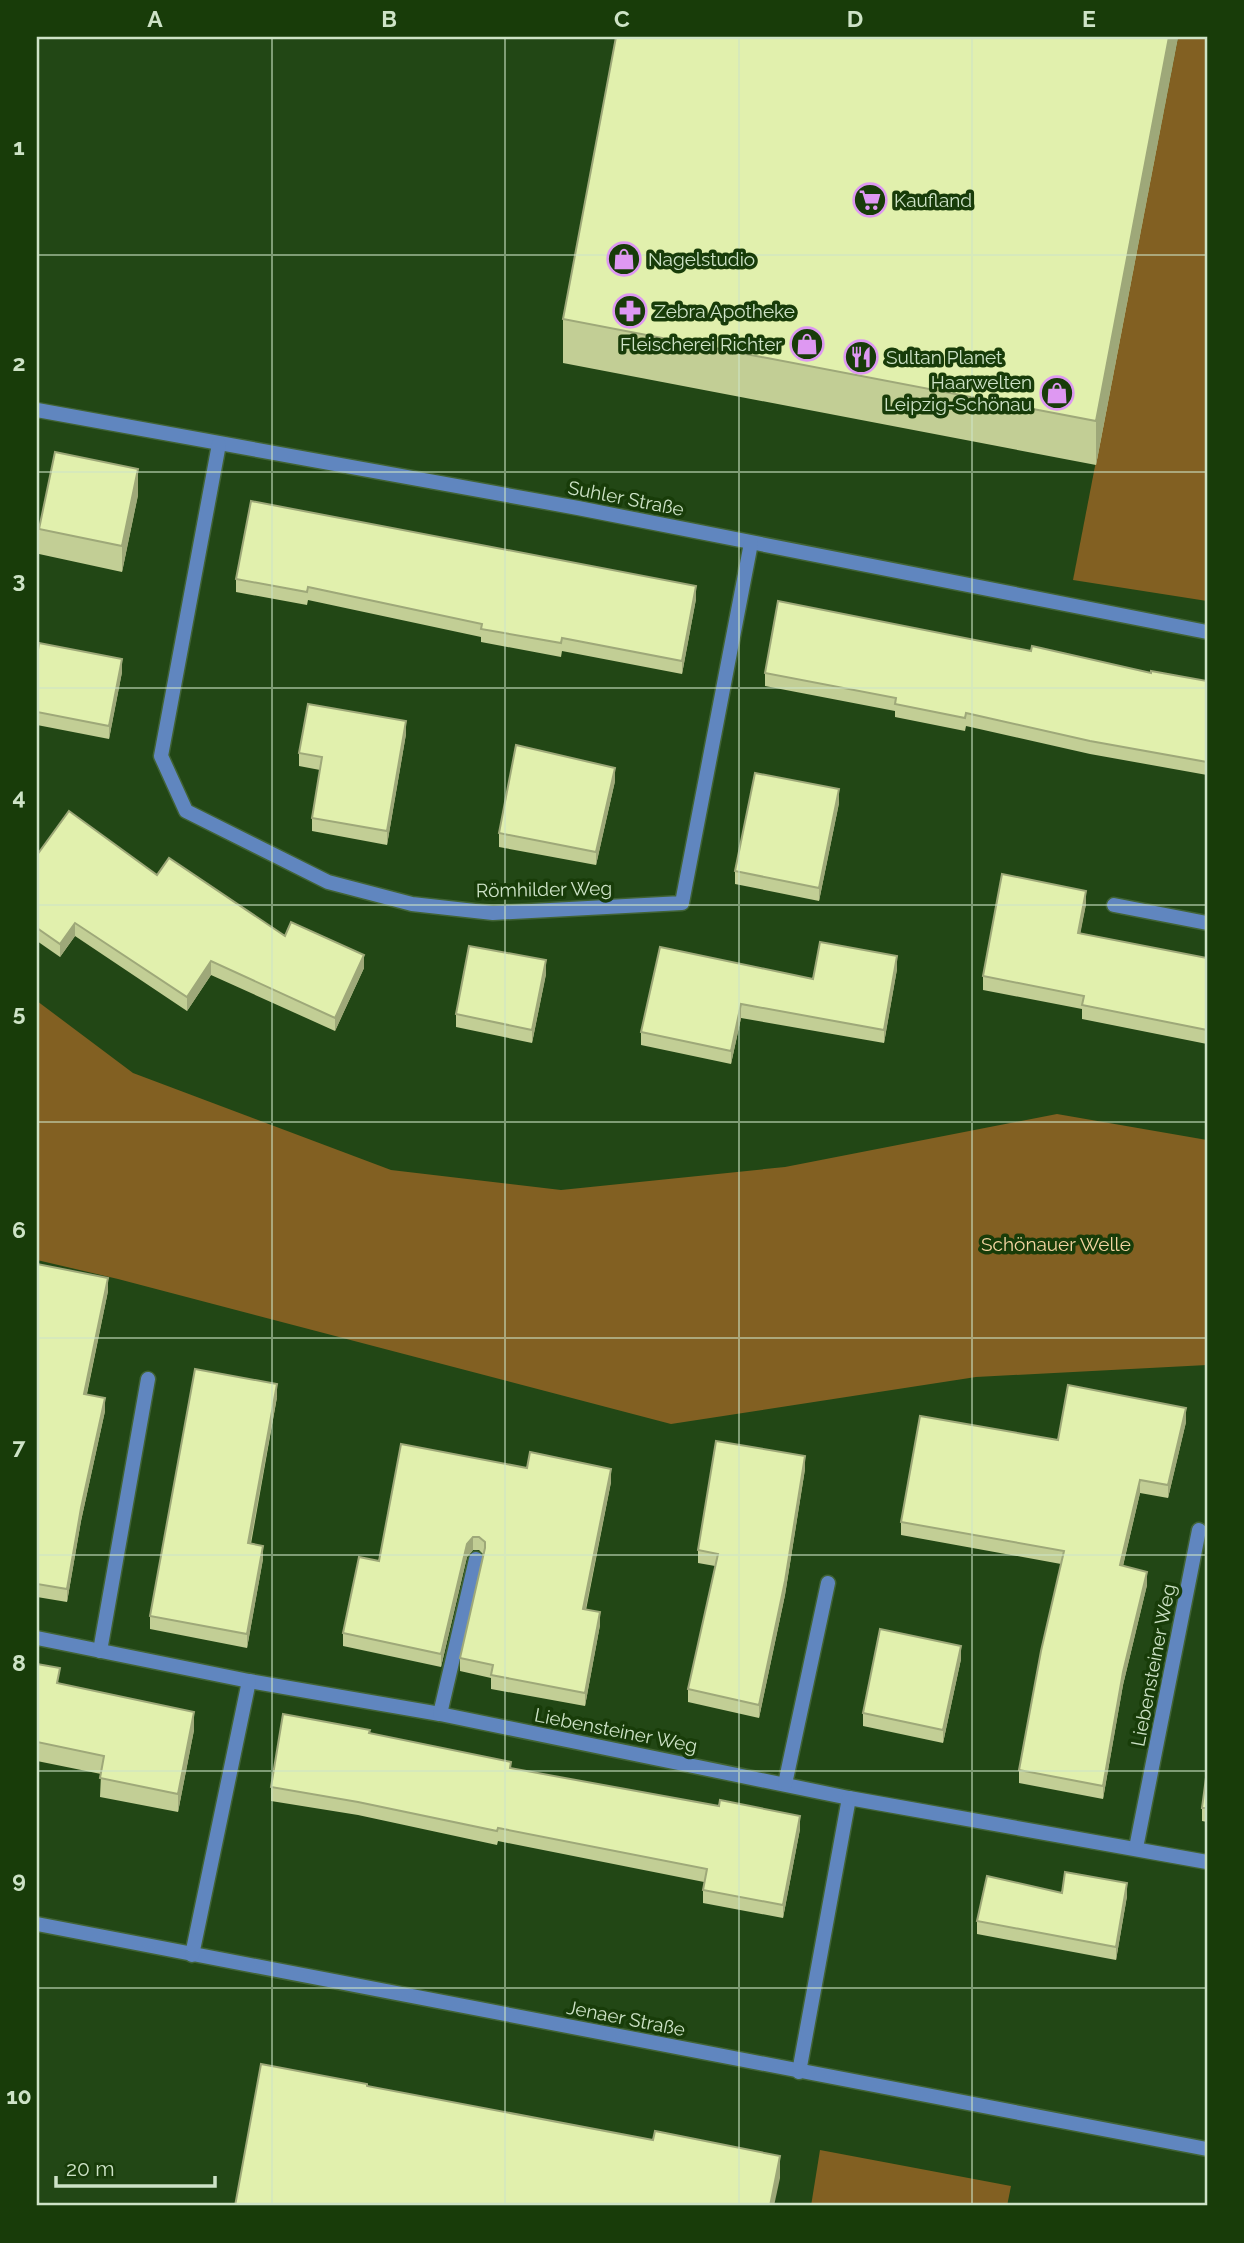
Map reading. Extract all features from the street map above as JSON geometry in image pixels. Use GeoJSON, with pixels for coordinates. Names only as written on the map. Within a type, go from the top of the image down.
{"type":"FeatureCollection","features":[{"type":"Feature","properties":{"kind":"street","name":"Suhler Straße"},"geometry":{"type":"LineString","coordinates":[[37,410],[578,508],[1207,632]]}},
{"type":"Feature","properties":{"kind":"street","name":"Römhilder Weg"},"geometry":{"type":"LineString","coordinates":[[219,444],[161,756],[186,811],[328,883],[412,904],[493,913],[682,903],[751,543]]}},
{"type":"Feature","properties":{"kind":"street"},"geometry":{"type":"LineString","coordinates":[[1114,905],[1207,923]]}},
{"type":"Feature","properties":{"kind":"street"},"geometry":{"type":"LineString","coordinates":[[100,1651],[148,1379]]}},
{"type":"Feature","properties":{"kind":"street","name":"Liebensteiner Weg"},"geometry":{"type":"LineString","coordinates":[[1136,1848],[1199,1530]]}},
{"type":"Feature","properties":{"kind":"street"},"geometry":{"type":"LineString","coordinates":[[440,1714],[477,1559]]}},
{"type":"Feature","properties":{"kind":"street"},"geometry":{"type":"LineString","coordinates":[[785,1784],[828,1583]]}},
{"type":"Feature","properties":{"kind":"street","name":"Liebensteiner Weg"},"geometry":{"type":"LineString","coordinates":[[37,1638],[249,1681],[440,1714],[849,1798],[1207,1862]]}},
{"type":"Feature","properties":{"kind":"street"},"geometry":{"type":"LineString","coordinates":[[192,1955],[249,1681]]}},
{"type":"Feature","properties":{"kind":"street"},"geometry":{"type":"LineString","coordinates":[[799,2072],[849,1798]]}},
{"type":"Feature","properties":{"kind":"street","name":"Jenaer Straße"},"geometry":{"type":"LineString","coordinates":[[37,1924],[1207,2149]]}},
{"type":"Feature","properties":{"kind":"green space"},"geometry":{"type":"Polygon","coordinates":[[[1178,37],[1207,37],[1207,601],[1073,580],[1178,37]]]}},
{"type":"Feature","properties":{"kind":"green space","name":"Schönauer Welle"},"geometry":{"type":"Polygon","coordinates":[[[37,1001],[133,1073],[391,1170],[561,1190],[785,1167],[1057,1114],[1207,1140],[1207,1365],[976,1377],[671,1424],[37,1260],[37,1001]]]}},
{"type":"Feature","properties":{"kind":"green space"},"geometry":{"type":"Polygon","coordinates":[[[820,2150],[1011,2186],[1007,2206],[811,2206],[820,2150]]]}},
{"type":"Feature","properties":{"kind":"building","name":"Kaufland"},"geometry":{"type":"Polygon","coordinates":[[[616,37],[1169,37],[1096,421],[563,319],[616,37]]]}},
{"type":"Feature","properties":{"kind":"building"},"geometry":{"type":"Polygon","coordinates":[[[55,452],[138,469],[122,546],[39,529],[55,452]]]}},
{"type":"Feature","properties":{"kind":"building"},"geometry":{"type":"Polygon","coordinates":[[[251,501],[696,586],[682,661],[562,638],[561,643],[481,629],[482,624],[308,587],[307,592],[236,579],[251,501]]]}},
{"type":"Feature","properties":{"kind":"building"},"geometry":{"type":"Polygon","coordinates":[[[778,601],[1031,651],[1032,646],[1151,673],[1207,681],[1207,762],[1090,741],[966,713],[965,718],[895,704],[896,698],[765,673],[778,601]]]}},
{"type":"Feature","properties":{"kind":"building"},"geometry":{"type":"Polygon","coordinates":[[[39,643],[122,659],[109,726],[37,712],[39,643]]]}},
{"type":"Feature","properties":{"kind":"building"},"geometry":{"type":"Polygon","coordinates":[[[308,704],[406,721],[387,831],[312,818],[322,757],[299,753],[308,704]]]}},
{"type":"Feature","properties":{"kind":"building"},"geometry":{"type":"Polygon","coordinates":[[[516,745],[615,768],[596,852],[499,833],[516,745]]]}},
{"type":"Feature","properties":{"kind":"building"},"geometry":{"type":"Polygon","coordinates":[[[755,773],[839,789],[819,888],[735,871],[755,773]]]}},
{"type":"Feature","properties":{"kind":"building"},"geometry":{"type":"Polygon","coordinates":[[[69,811],[157,875],[169,858],[285,936],[291,922],[364,955],[335,1018],[211,961],[187,997],[75,923],[60,944],[37,928],[37,855],[69,811]]]}},
{"type":"Feature","properties":{"kind":"building"},"geometry":{"type":"Polygon","coordinates":[[[1002,874],[1086,891],[1078,933],[1207,958],[1207,1030],[1082,1005],[1084,996],[983,976],[1002,874]]]}},
{"type":"Feature","properties":{"kind":"building"},"geometry":{"type":"Polygon","coordinates":[[[820,942],[897,956],[884,1030],[741,1004],[731,1051],[641,1032],[660,947],[813,979],[820,942]]]}},
{"type":"Feature","properties":{"kind":"building"},"geometry":{"type":"Polygon","coordinates":[[[469,946],[546,960],[532,1030],[456,1014],[469,946]]]}},
{"type":"Feature","properties":{"kind":"building"},"geometry":{"type":"Polygon","coordinates":[[[37,1264],[108,1278],[84,1394],[105,1398],[67,1589],[37,1584],[37,1264]]]}},
{"type":"Feature","properties":{"kind":"building"},"geometry":{"type":"Polygon","coordinates":[[[195,1369],[277,1384],[248,1543],[263,1546],[247,1634],[150,1616],[195,1369]]]}},
{"type":"Feature","properties":{"kind":"building"},"geometry":{"type":"Polygon","coordinates":[[[1068,1385],[1186,1408],[1168,1485],[1140,1480],[1120,1565],[1147,1572],[1123,1672],[1103,1786],[1019,1770],[1041,1651],[1064,1551],[901,1522],[920,1416],[1058,1440],[1068,1385]]]}},
{"type":"Feature","properties":{"kind":"building"},"geometry":{"type":"Polygon","coordinates":[[[716,1441],[805,1456],[785,1581],[759,1705],[688,1689],[718,1554],[698,1550],[716,1441]]]}},
{"type":"Feature","properties":{"kind":"building"},"geometry":{"type":"Polygon","coordinates":[[[401,1444],[527,1468],[530,1452],[611,1469],[583,1609],[600,1612],[585,1693],[491,1675],[493,1665],[460,1658],[485,1548],[485,1542],[479,1537],[473,1537],[467,1544],[441,1654],[343,1633],[359,1557],[379,1561],[401,1444]]]}},
{"type":"Feature","properties":{"kind":"building"},"geometry":{"type":"Polygon","coordinates":[[[880,1629],[961,1646],[943,1730],[863,1713],[880,1629]]]}},
{"type":"Feature","properties":{"kind":"building"},"geometry":{"type":"Polygon","coordinates":[[[37,1664],[60,1668],[57,1683],[194,1712],[178,1794],[100,1778],[104,1756],[37,1742],[37,1664]]]}},
{"type":"Feature","properties":{"kind":"building"},"geometry":{"type":"Polygon","coordinates":[[[283,1714],[370,1730],[369,1733],[511,1762],[510,1768],[719,1806],[720,1800],[800,1816],[783,1905],[703,1890],[707,1869],[271,1787],[283,1714]]]}},
{"type":"Feature","properties":{"kind":"building"},"geometry":{"type":"Polygon","coordinates":[[[1207,1770],[1207,1808],[1202,1808],[1207,1770]]]}},
{"type":"Feature","properties":{"kind":"building"},"geometry":{"type":"Polygon","coordinates":[[[1065,1872],[1127,1883],[1116,1947],[977,1921],[987,1876],[1062,1893],[1065,1872]]]}},
{"type":"Feature","properties":{"kind":"building"},"geometry":{"type":"Polygon","coordinates":[[[261,2064],[653,2140],[655,2131],[780,2156],[770,2206],[235,2206],[261,2064]]]}},
{"type":"Feature","properties":{"kind":"place","name":"Kaufland"},"geometry":{"type":"Point","coordinates":[870,200]}},
{"type":"Feature","properties":{"kind":"place","name":"Nagelstudio"},"geometry":{"type":"Point","coordinates":[624,259]}},
{"type":"Feature","properties":{"kind":"place","name":"Zebra Apotheke"},"geometry":{"type":"Point","coordinates":[630,311]}},
{"type":"Feature","properties":{"kind":"place","name":"Fleischerei Richter"},"geometry":{"type":"Point","coordinates":[807,344]}},
{"type":"Feature","properties":{"kind":"place","name":"Sultan Planet"},"geometry":{"type":"Point","coordinates":[861,357]}},
{"type":"Feature","properties":{"kind":"place","name":"Haarwelten Leipzig-Schönau"},"geometry":{"type":"Point","coordinates":[1057,393]}}]}
